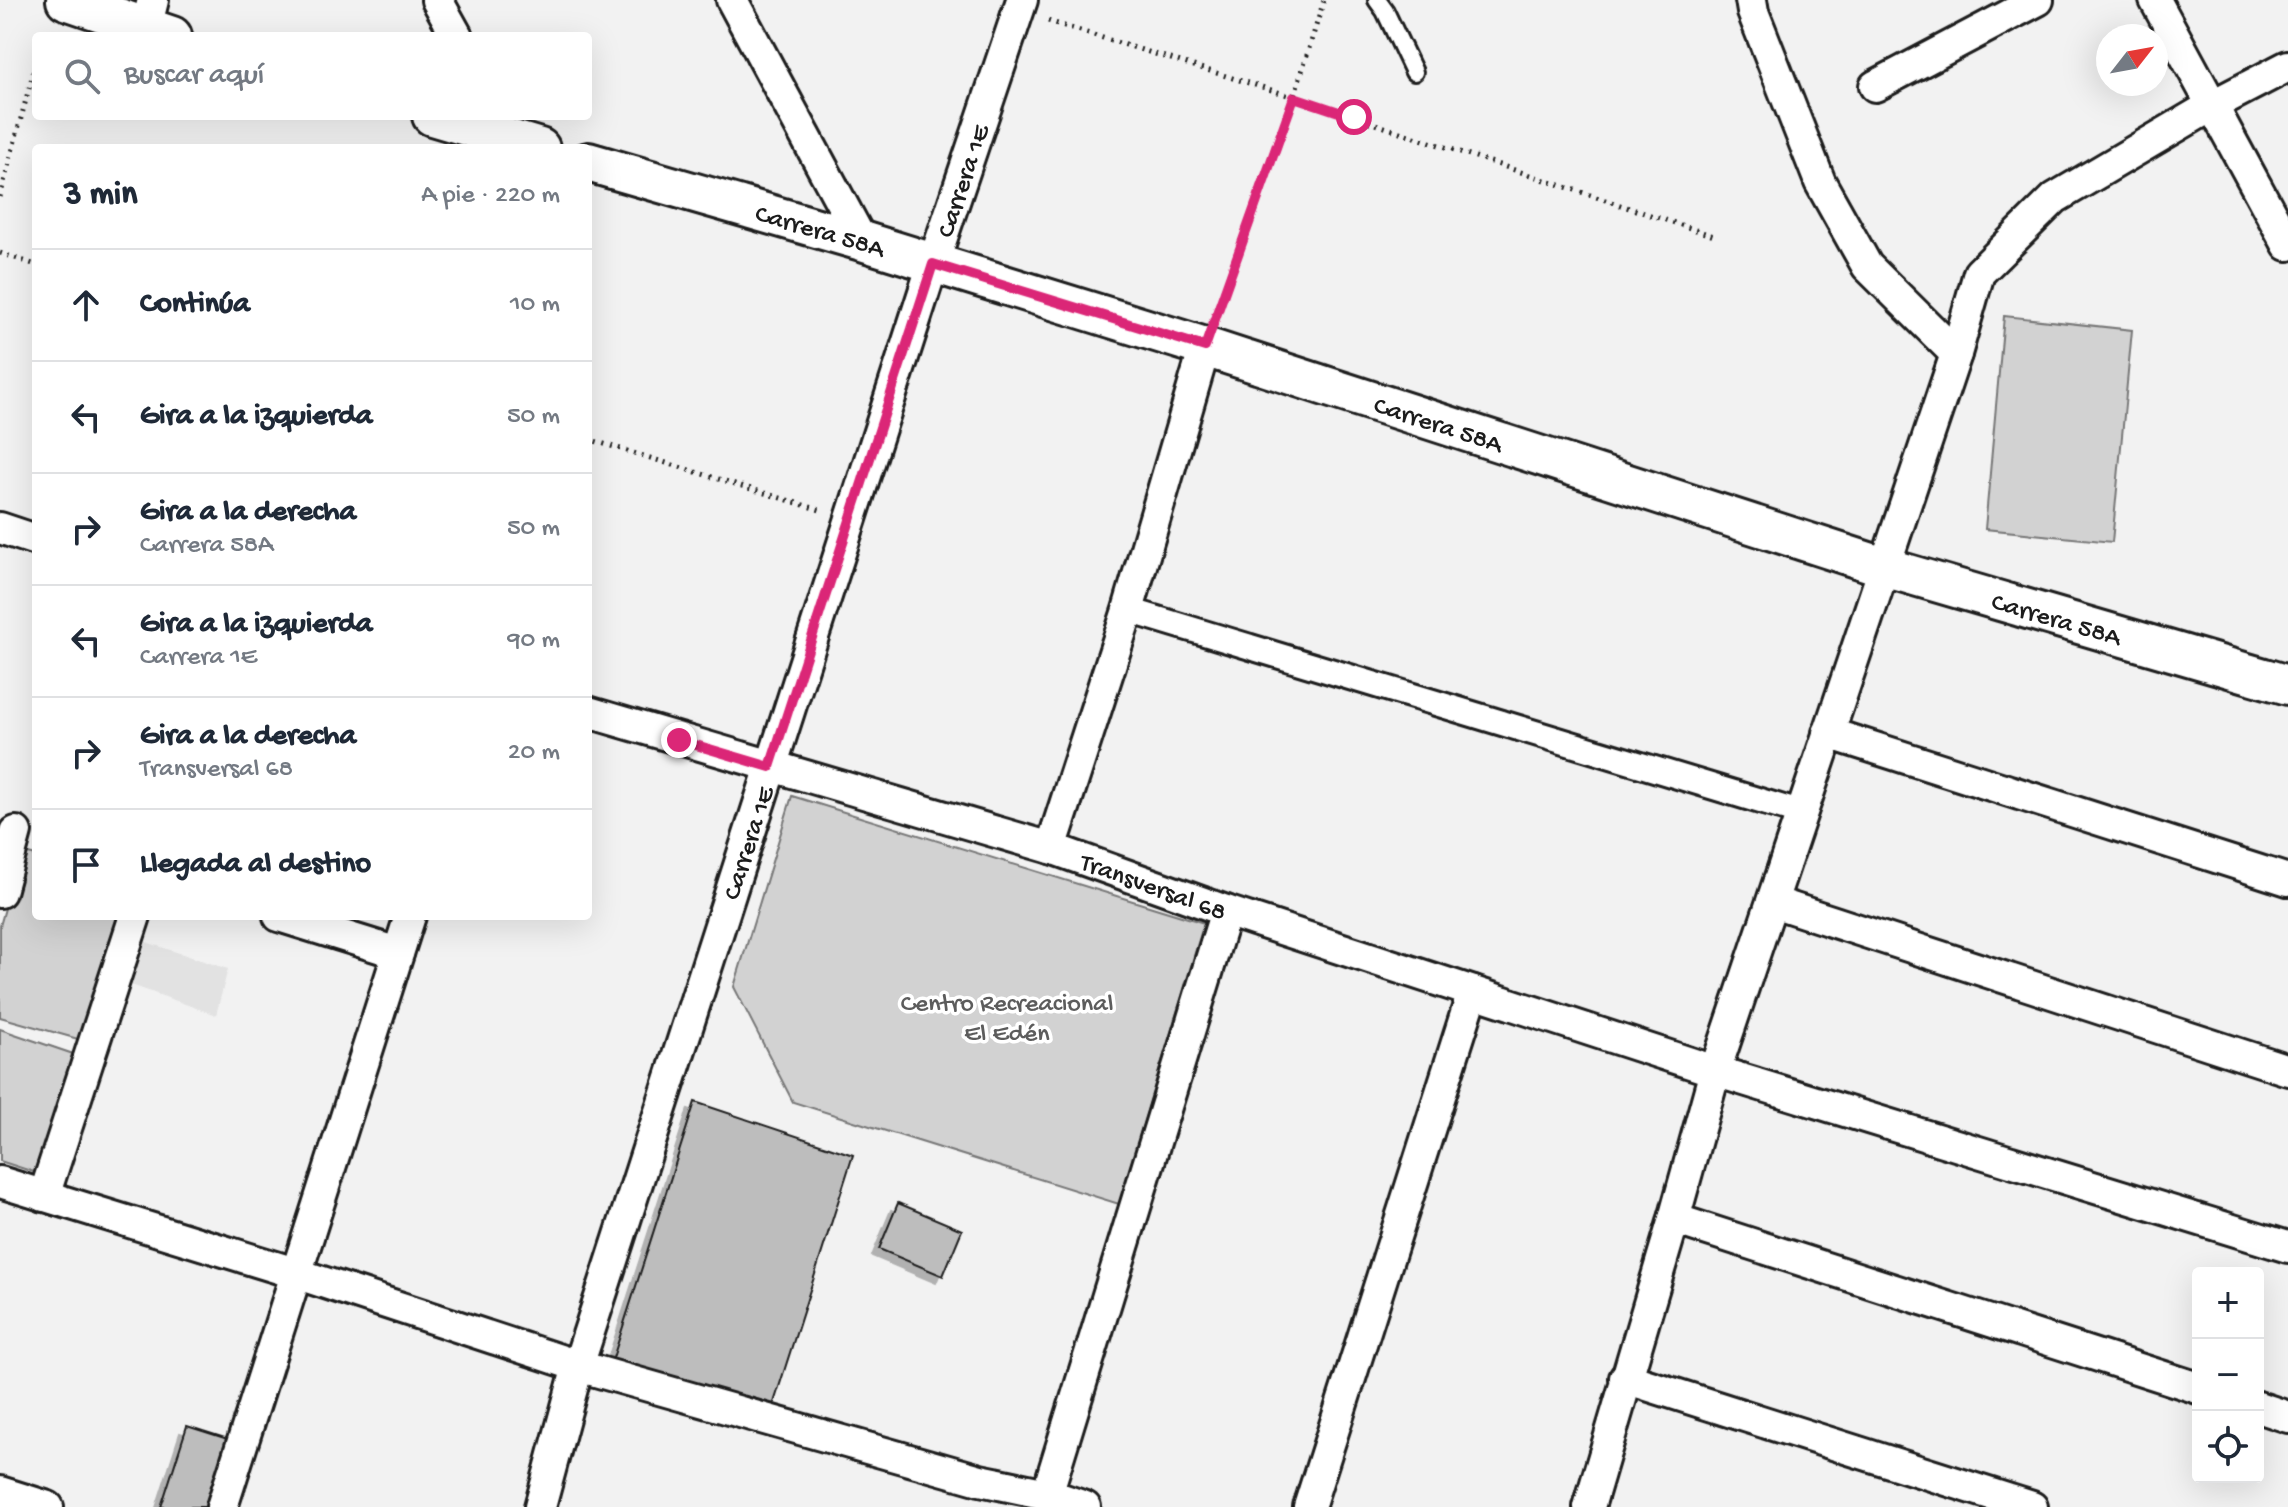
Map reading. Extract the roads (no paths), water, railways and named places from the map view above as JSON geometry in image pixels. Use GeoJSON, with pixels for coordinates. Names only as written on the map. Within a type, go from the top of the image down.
{"type":"FeatureCollection","features":[{"type":"Feature","properties":{"kind":"street"},"geometry":{"type":"LineString","coordinates":[[66,0],[157,21]]}},
{"type":"Feature","properties":{"kind":"street"},"geometry":{"type":"LineString","coordinates":[[437,0],[455,32]]}},
{"type":"Feature","properties":{"kind":"street"},"geometry":{"type":"LineString","coordinates":[[732,0],[862,241]]}},
{"type":"Feature","properties":{"kind":"street"},"geometry":{"type":"LineString","coordinates":[[1751,0],[1820,182],[1867,266],[1956,354]]}},
{"type":"Feature","properties":{"kind":"street"},"geometry":{"type":"LineString","coordinates":[[1875,86],[2038,0]]}},
{"type":"Feature","properties":{"kind":"street"},"geometry":{"type":"LineString","coordinates":[[2155,0],[2288,245]]}},
{"type":"Feature","properties":{"kind":"street","name":"Carrera 1E"},"geometry":{"type":"LineString","coordinates":[[540,1507],[578,1366],[850,519],[1020,6]]}},
{"type":"Feature","properties":{"kind":"street"},"geometry":{"type":"LineString","coordinates":[[1589,1507],[1715,1071],[1956,354],[1979,273],[2055,198],[2211,106],[2288,66]]}},
{"type":"Feature","properties":{"kind":"street"},"geometry":{"type":"LineString","coordinates":[[460,120],[488,124],[531,144]]}},
{"type":"Feature","properties":{"kind":"street","name":"Carrera 58A"},"geometry":{"type":"LineString","coordinates":[[592,163],[862,241],[1205,347],[1884,567],[2288,685]]}},
{"type":"Feature","properties":{"kind":"street"},"geometry":{"type":"LineString","coordinates":[[1051,848],[1128,610],[1205,347]]}},
{"type":"Feature","properties":{"kind":"street"},"geometry":{"type":"LineString","coordinates":[[0,528],[32,539]]}},
{"type":"Feature","properties":{"kind":"street"},"geometry":{"type":"LineString","coordinates":[[1128,610],[1800,813]]}},
{"type":"Feature","properties":{"kind":"street","name":"Transversal 68"},"geometry":{"type":"LineString","coordinates":[[592,713],[1051,848],[1226,911],[1715,1071],[2288,1247]]}},
{"type":"Feature","properties":{"kind":"street"},"geometry":{"type":"LineString","coordinates":[[1828,733],[2288,880]]}},
{"type":"Feature","properties":{"kind":"street"},"geometry":{"type":"LineString","coordinates":[[0,892],[17,832]]}},
{"type":"Feature","properties":{"kind":"street"},"geometry":{"type":"LineString","coordinates":[[1773,902],[2288,1070]]}},
{"type":"Feature","properties":{"kind":"street"},"geometry":{"type":"LineString","coordinates":[[1047,1494],[1226,911]]}},
{"type":"Feature","properties":{"kind":"street"},"geometry":{"type":"LineString","coordinates":[[44,1196],[134,920]]}},
{"type":"Feature","properties":{"kind":"street"},"geometry":{"type":"LineString","coordinates":[[292,920],[398,953]]}},
{"type":"Feature","properties":{"kind":"street"},"geometry":{"type":"LineString","coordinates":[[222,1507],[409,920]]}},
{"type":"Feature","properties":{"kind":"street"},"geometry":{"type":"LineString","coordinates":[[1309,1507],[1473,992]]}},
{"type":"Feature","properties":{"kind":"street"},"geometry":{"type":"LineString","coordinates":[[0,1182],[295,1273],[578,1366],[1085,1507]]}},
{"type":"Feature","properties":{"kind":"street"},"geometry":{"type":"LineString","coordinates":[[1674,1219],[2192,1386]]}},
{"type":"Feature","properties":{"kind":"street"},"geometry":{"type":"LineString","coordinates":[[1625,1378],[2032,1507]]}},
{"type":"Feature","properties":{"kind":"street"},"geometry":{"type":"LineString","coordinates":[[2264,1409],[2288,1417]]}},
{"type":"Feature","properties":{"kind":"street"},"geometry":{"type":"LineString","coordinates":[[0,1492],[48,1507]]}},
{"type":"Feature","properties":{"kind":"lane"},"geometry":{"type":"LineString","coordinates":[[1377,0],[1414,72]]}},
{"type":"Feature","properties":{"kind":"park label","name":"Centro Recreacional El Edén"},"geometry":{"type":"Point","coordinates":[1007,1016]}}]}
